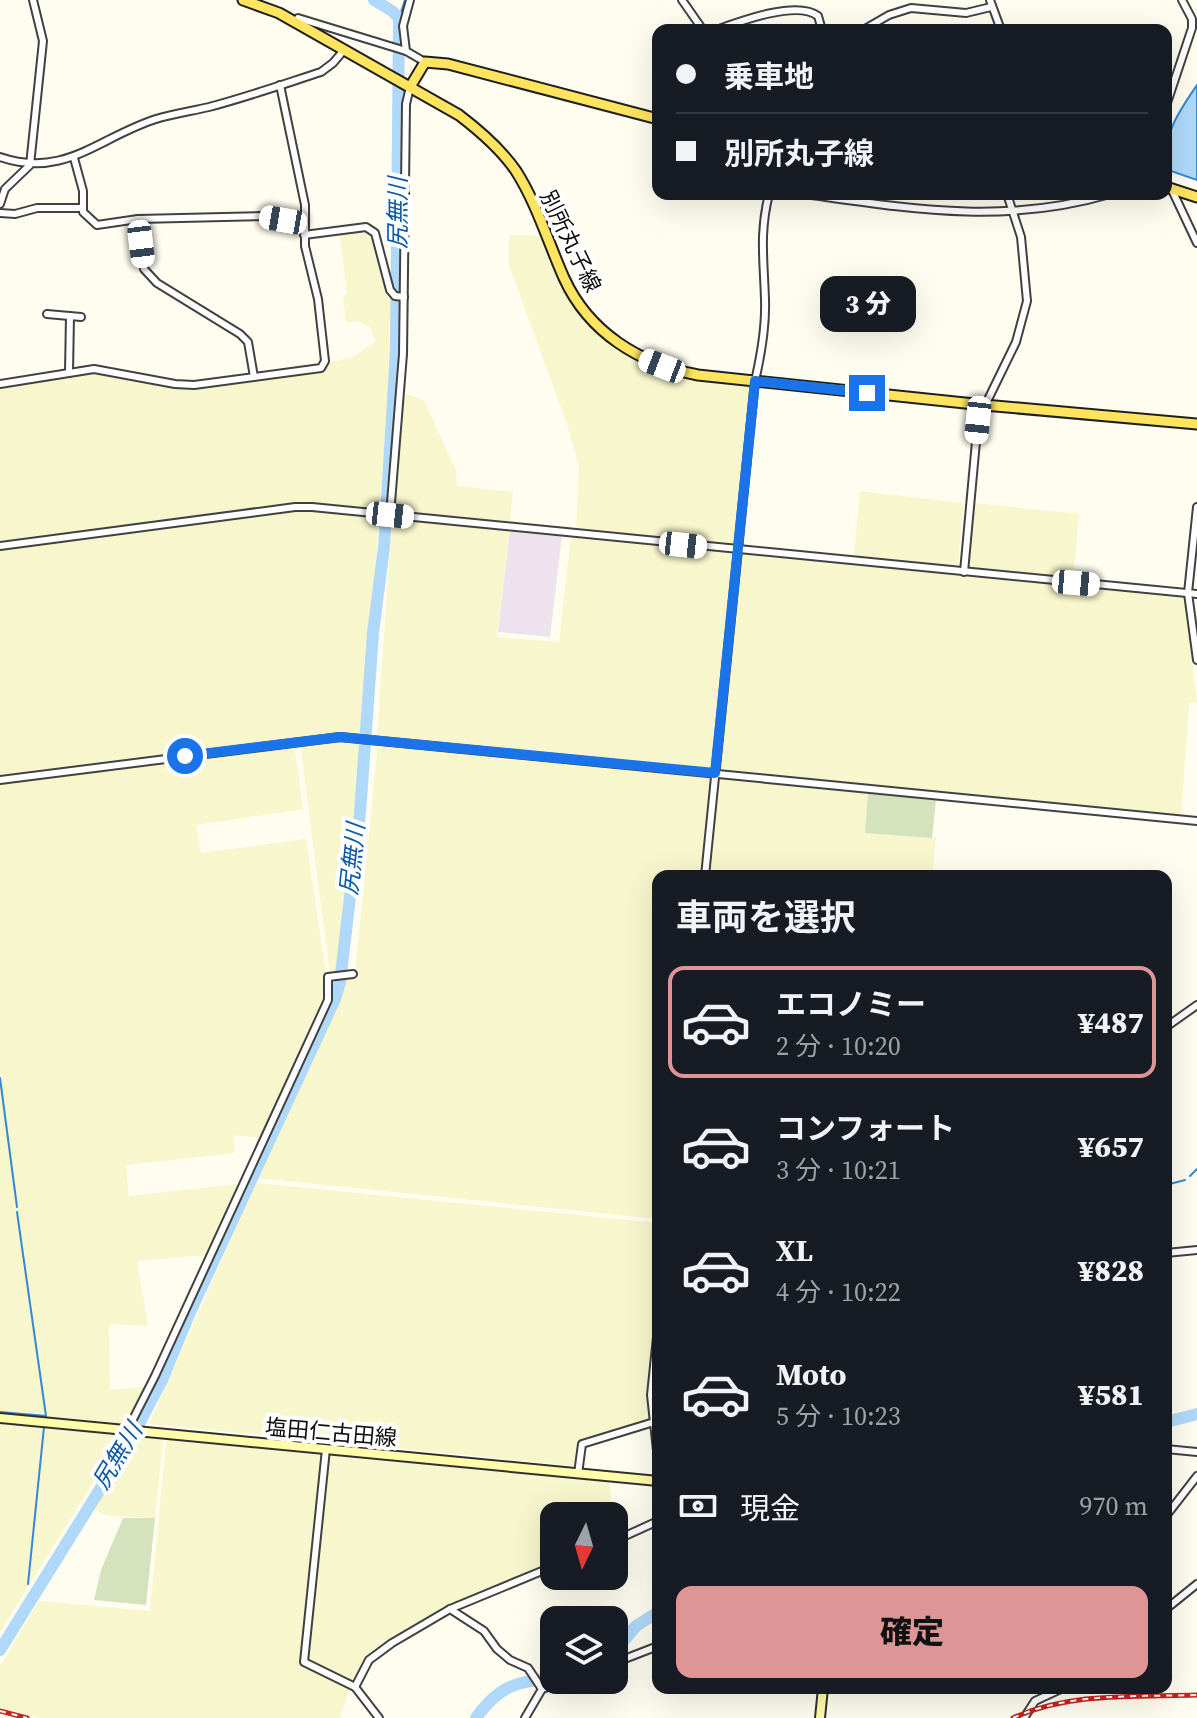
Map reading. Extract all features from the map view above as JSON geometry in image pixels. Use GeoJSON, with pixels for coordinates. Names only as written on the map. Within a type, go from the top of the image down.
{"type":"FeatureCollection","features":[{"type":"Feature","properties":{"kind":"main road","name":"別所丸子線"},"geometry":{"type":"LineString","coordinates":[[243,0],[279,13],[459,115],[516,171],[532,201],[565,281],[591,318],[607,334],[643,359],[678,371],[755,381],[1197,424]]}},
{"type":"Feature","properties":{"kind":"main road"},"geometry":{"type":"LineString","coordinates":[[402,82],[425,62],[448,64],[652,117]]}},
{"type":"Feature","properties":{"kind":"main road"},"geometry":{"type":"LineString","coordinates":[[1172,189],[1197,197]]}},
{"type":"Feature","properties":{"kind":"main road","name":"塩田仁古田線"},"geometry":{"type":"LineString","coordinates":[[0,1418],[652,1480]]}},
{"type":"Feature","properties":{"kind":"main road"},"geometry":{"type":"LineString","coordinates":[[820,1718],[822,1694]]}},
{"type":"Feature","properties":{"kind":"street"},"geometry":{"type":"LineString","coordinates":[[0,204],[5,189],[30,165],[43,41],[33,0]]}},
{"type":"Feature","properties":{"kind":"street"},"geometry":{"type":"LineString","coordinates":[[401,50],[410,0]]}},
{"type":"Feature","properties":{"kind":"street"},"geometry":{"type":"LineString","coordinates":[[682,0],[699,24]]}},
{"type":"Feature","properties":{"kind":"street"},"geometry":{"type":"LineString","coordinates":[[1172,88],[1192,28],[1192,19],[1182,0]]}},
{"type":"Feature","properties":{"kind":"street"},"geometry":{"type":"LineString","coordinates":[[873,24],[911,8],[966,13],[990,3],[999,24]]}},
{"type":"Feature","properties":{"kind":"street"},"geometry":{"type":"LineString","coordinates":[[733,24],[772,10],[806,8],[818,16],[820,24]]}},
{"type":"Feature","properties":{"kind":"street"},"geometry":{"type":"LineString","coordinates":[[298,18],[401,50],[425,62]]}},
{"type":"Feature","properties":{"kind":"street"},"geometry":{"type":"LineString","coordinates":[[320,36],[324,25]]}},
{"type":"Feature","properties":{"kind":"street"},"geometry":{"type":"LineString","coordinates":[[0,157],[30,165],[74,158],[150,121],[209,107],[321,72],[344,50]]}},
{"type":"Feature","properties":{"kind":"street"},"geometry":{"type":"LineString","coordinates":[[390,515],[403,354],[400,297],[406,104],[402,82]]}},
{"type":"Feature","properties":{"kind":"street"},"geometry":{"type":"LineString","coordinates":[[0,384],[94,369],[184,385],[321,368],[325,361],[318,299],[304,235],[305,205],[280,85]]}},
{"type":"Feature","properties":{"kind":"street"},"geometry":{"type":"LineString","coordinates":[[74,158],[83,191],[83,212],[97,225],[138,219],[263,216],[303,223]]}},
{"type":"Feature","properties":{"kind":"street"},"geometry":{"type":"LineString","coordinates":[[1172,194],[1197,243]]}},
{"type":"Feature","properties":{"kind":"street"},"geometry":{"type":"LineString","coordinates":[[706,870],[755,381],[763,336],[765,302],[761,231],[768,200]]}},
{"type":"Feature","properties":{"kind":"street"},"geometry":{"type":"LineString","coordinates":[[854,200],[935,210],[1012,212],[1070,206],[1090,200]]}},
{"type":"Feature","properties":{"kind":"street"},"geometry":{"type":"LineString","coordinates":[[964,572],[978,420],[1016,342],[1026,313],[1021,237],[1009,200]]}},
{"type":"Feature","properties":{"kind":"street"},"geometry":{"type":"LineString","coordinates":[[0,213],[15,214],[37,208],[83,208]]}},
{"type":"Feature","properties":{"kind":"street"},"geometry":{"type":"LineString","coordinates":[[138,219],[146,273],[157,283],[240,334],[248,342],[254,377]]}},
{"type":"Feature","properties":{"kind":"street"},"geometry":{"type":"LineString","coordinates":[[304,235],[366,227],[375,233],[390,290],[400,297]]}},
{"type":"Feature","properties":{"kind":"street"},"geometry":{"type":"LineString","coordinates":[[47,314],[81,317]]}},
{"type":"Feature","properties":{"kind":"street"},"geometry":{"type":"LineString","coordinates":[[69,372],[70,316]]}},
{"type":"Feature","properties":{"kind":"street"},"geometry":{"type":"LineString","coordinates":[[0,546],[295,507],[1197,594]]}},
{"type":"Feature","properties":{"kind":"street"},"geometry":{"type":"LineString","coordinates":[[1197,507],[1188,593],[1197,660]]}},
{"type":"Feature","properties":{"kind":"street"},"geometry":{"type":"LineString","coordinates":[[0,780],[340,737],[1197,821]]}},
{"type":"Feature","properties":{"kind":"street"},"geometry":{"type":"LineString","coordinates":[[129,1431],[328,1000],[328,977],[350,975]]}},
{"type":"Feature","properties":{"kind":"street"},"geometry":{"type":"LineString","coordinates":[[1172,1023],[1197,1005]]}},
{"type":"Feature","properties":{"kind":"street"},"geometry":{"type":"LineString","coordinates":[[1172,1252],[1197,1250]]}},
{"type":"Feature","properties":{"kind":"street"},"geometry":{"type":"LineString","coordinates":[[578,1474],[582,1444],[652,1423]]}},
{"type":"Feature","properties":{"kind":"street"},"geometry":{"type":"LineString","coordinates":[[326,1449],[304,1662],[355,1687],[379,1718]]}},
{"type":"Feature","properties":{"kind":"street"},"geometry":{"type":"LineString","coordinates":[[1172,1450],[1197,1452]]}},
{"type":"Feature","properties":{"kind":"street"},"geometry":{"type":"LineString","coordinates":[[1172,1508],[1197,1476]]}},
{"type":"Feature","properties":{"kind":"street"},"geometry":{"type":"LineString","coordinates":[[628,1535],[652,1524]]}},
{"type":"Feature","properties":{"kind":"street"},"geometry":{"type":"LineString","coordinates":[[355,1687],[376,1652],[450,1609],[540,1572]]}},
{"type":"Feature","properties":{"kind":"street"},"geometry":{"type":"LineString","coordinates":[[1172,1604],[1197,1584]]}},
{"type":"Feature","properties":{"kind":"street"},"geometry":{"type":"LineString","coordinates":[[450,1609],[484,1631],[510,1660],[528,1668],[540,1686],[525,1718]]}},
{"type":"Feature","properties":{"kind":"street"},"geometry":{"type":"LineString","coordinates":[[628,1658],[652,1648]]}},
{"type":"Feature","properties":{"kind":"street"},"geometry":{"type":"LineString","coordinates":[[1024,1718],[1035,1701],[1050,1695]]}},
{"type":"Feature","properties":{"kind":"shaded area"},"geometry":{"type":"Polygon","coordinates":[[[510,529],[562,535],[550,637],[498,632],[510,529]]]}},
{"type":"Feature","properties":{"kind":"green space"},"geometry":{"type":"Polygon","coordinates":[[[367,230],[373,234],[388,293],[395,299],[363,737],[320,736],[0,778],[0,387],[94,371],[194,387],[324,370],[328,363],[353,357],[375,342],[371,328],[358,321],[346,322],[343,297],[347,293],[340,235],[367,230]]]}},
{"type":"Feature","properties":{"kind":"green space"},"geometry":{"type":"Polygon","coordinates":[[[509,235],[542,236],[560,282],[572,302],[586,321],[624,354],[677,377],[749,386],[712,769],[377,737],[392,521],[397,518],[510,529],[497,637],[559,642],[570,544],[576,529],[579,466],[568,427],[509,265],[509,235]]]}},
{"type":"Feature","properties":{"kind":"green space"},"geometry":{"type":"Polygon","coordinates":[[[402,393],[424,400],[456,471],[457,486],[513,492],[510,522],[507,525],[394,511],[402,393]]]}},
{"type":"Feature","properties":{"kind":"green space"},"geometry":{"type":"Polygon","coordinates":[[[860,491],[963,503],[958,567],[854,556],[860,491]]]}},
{"type":"Feature","properties":{"kind":"green space"},"geometry":{"type":"Polygon","coordinates":[[[974,503],[1079,514],[1073,579],[969,567],[974,503]]]}},
{"type":"Feature","properties":{"kind":"green space"},"geometry":{"type":"Polygon","coordinates":[[[740,552],[1185,598],[1197,703],[1189,703],[1181,816],[719,770],[740,552]]]}},
{"type":"Feature","properties":{"kind":"green space"},"geometry":{"type":"Polygon","coordinates":[[[339,739],[362,741],[348,902],[336,973],[330,974],[300,743],[339,739]]]}},
{"type":"Feature","properties":{"kind":"green space"},"geometry":{"type":"Polygon","coordinates":[[[378,742],[711,775],[702,870],[652,870],[652,1218],[258,1178],[345,979],[355,975],[378,742]]]}},
{"type":"Feature","properties":{"kind":"green space"},"geometry":{"type":"Polygon","coordinates":[[[294,744],[303,809],[196,825],[201,853],[306,839],[327,998],[262,1138],[233,1135],[235,1153],[126,1165],[129,1196],[239,1184],[207,1255],[137,1261],[148,1326],[109,1324],[110,1390],[147,1387],[129,1424],[124,1427],[0,1415],[0,783],[294,744]]]}},
{"type":"Feature","properties":{"kind":"green space"},"geometry":{"type":"Polygon","coordinates":[[[720,776],[868,791],[865,833],[936,838],[933,870],[711,870],[720,776]]]}},
{"type":"Feature","properties":{"kind":"green space"},"geometry":{"type":"Polygon","coordinates":[[[868,793],[936,800],[932,838],[865,833],[868,793]]]}},
{"type":"Feature","properties":{"kind":"green space"},"geometry":{"type":"Polygon","coordinates":[[[256,1183],[652,1222],[650,1418],[646,1422],[577,1443],[575,1466],[149,1424],[256,1183]]]}},
{"type":"Feature","properties":{"kind":"green space"},"geometry":{"type":"Polygon","coordinates":[[[0,1422],[123,1434],[0,1632],[0,1422]]]}},
{"type":"Feature","properties":{"kind":"green space"},"geometry":{"type":"Polygon","coordinates":[[[140,1436],[160,1437],[163,1440],[155,1518],[108,1516],[93,1509],[140,1436]]]}},
{"type":"Feature","properties":{"kind":"green space"},"geometry":{"type":"Polygon","coordinates":[[[169,1438],[609,1481],[611,1502],[540,1502],[540,1567],[477,1592],[374,1649],[365,1658],[350,1688],[340,1718],[41,1718],[0,1708],[0,1666],[39,1601],[150,1611],[166,1441],[169,1438]]]}},
{"type":"Feature","properties":{"kind":"green space"},"geometry":{"type":"Polygon","coordinates":[[[123,1518],[155,1518],[146,1605],[94,1600],[101,1570],[123,1518]]]}},
{"type":"Feature","properties":{"kind":"water"},"geometry":{"type":"Polygon","coordinates":[[[1197,85],[1197,180],[1172,171],[1172,127],[1197,85]]]}},
{"type":"Feature","properties":{"kind":"waterway","name":"尻無川"},"geometry":{"type":"LineString","coordinates":[[0,1650],[130,1441],[162,1380],[340,982],[360,813],[373,633],[384,547],[396,351],[399,18],[374,0]]}},
{"type":"Feature","properties":{"kind":"waterway"},"geometry":{"type":"LineString","coordinates":[[399,18],[405,0]]}},
{"type":"Feature","properties":{"kind":"waterway"},"geometry":{"type":"LineString","coordinates":[[0,1078],[17,1207]]}},
{"type":"Feature","properties":{"kind":"waterway"},"geometry":{"type":"LineString","coordinates":[[1190,1176],[1197,1169]]}},
{"type":"Feature","properties":{"kind":"waterway"},"geometry":{"type":"LineString","coordinates":[[1172,1183],[1185,1180]]}},
{"type":"Feature","properties":{"kind":"waterway"},"geometry":{"type":"LineString","coordinates":[[0,1412],[46,1416],[17,1212]]}},
{"type":"Feature","properties":{"kind":"waterway"},"geometry":{"type":"LineString","coordinates":[[1172,1420],[1197,1414]]}},
{"type":"Feature","properties":{"kind":"waterway"},"geometry":{"type":"LineString","coordinates":[[28,1584],[44,1427]]}},
{"type":"Feature","properties":{"kind":"waterway"},"geometry":{"type":"LineString","coordinates":[[628,1635],[652,1616]]}},
{"type":"Feature","properties":{"kind":"waterway"},"geometry":{"type":"LineString","coordinates":[[476,1718],[492,1699],[509,1687],[540,1680]]}},
{"type":"Feature","properties":{"kind":"railway"},"geometry":{"type":"LineString","coordinates":[[1013,1718],[1080,1700],[1197,1695]]}},
{"type":"Feature","properties":{"kind":"railway"},"geometry":{"type":"LineString","coordinates":[[0,1711],[27,1718]]}},
{"type":"Feature","properties":{"kind":"route"},"geometry":{"type":"LineString","coordinates":[[185,756],[340,737],[715,773],[755,381],[867,393]]}}]}
